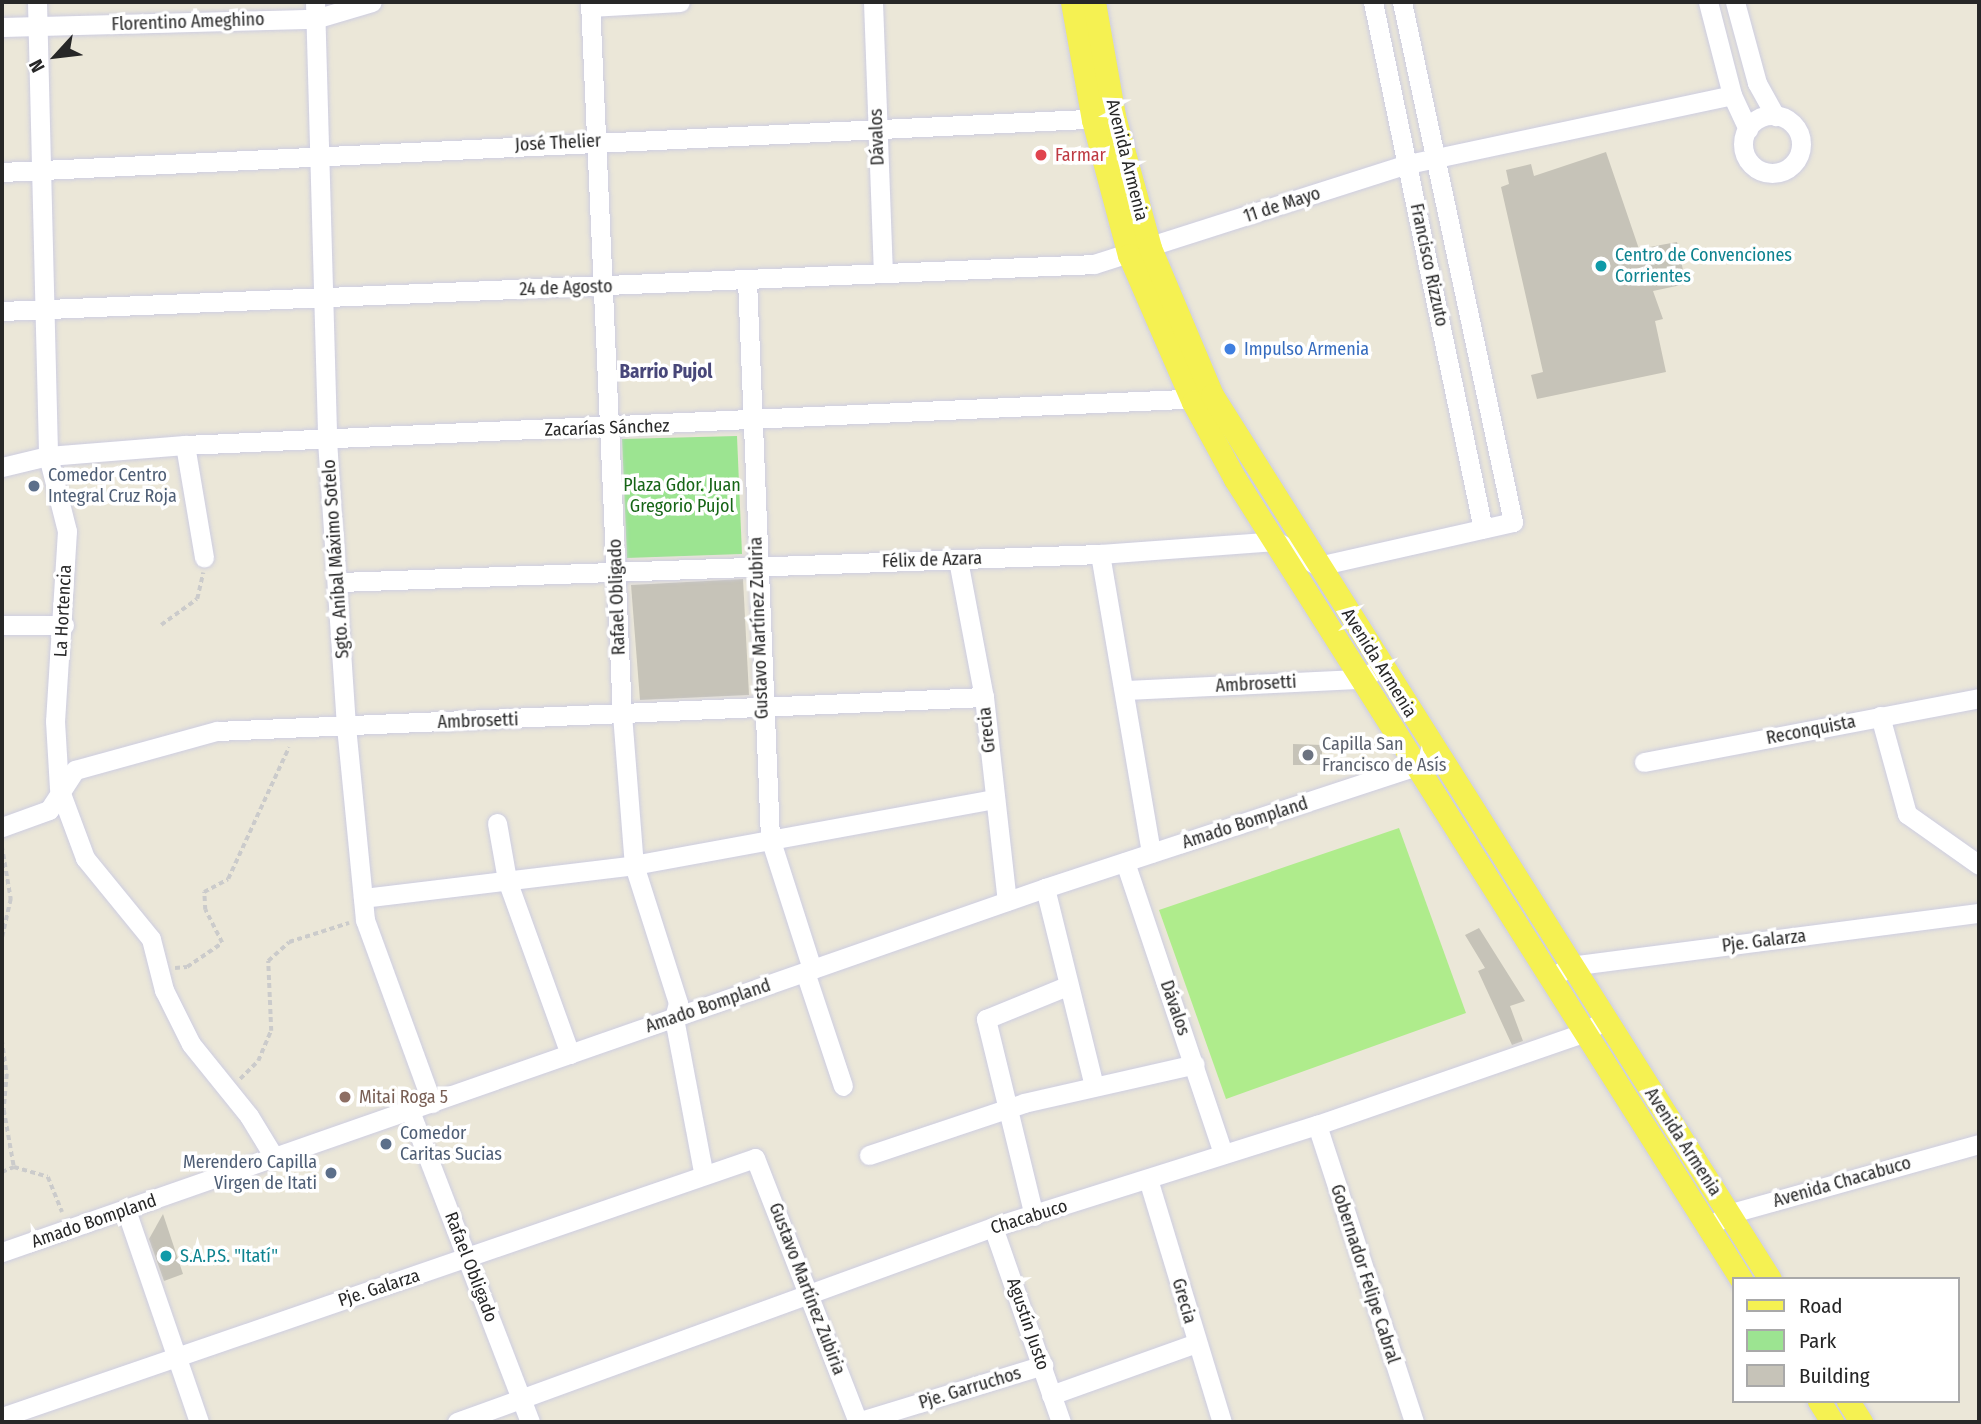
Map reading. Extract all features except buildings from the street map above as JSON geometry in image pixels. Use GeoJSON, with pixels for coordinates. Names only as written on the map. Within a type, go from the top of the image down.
{"type":"FeatureCollection","features":[{"type":"Feature","properties":{"kind":"main road","name":"Avenida Armenia"},"geometry":{"type":"LineString","coordinates":[[1072,2],[1140,251],[1203,399],[1276,541],[1372,673],[1436,753],[1740,1277]]}},
{"type":"Feature","properties":{"kind":"main road","name":"Avenida Armenia"},"geometry":{"type":"LineString","coordinates":[[1094,2],[1103,118]]}},
{"type":"Feature","properties":{"kind":"main road","name":"Avenida Armenia"},"geometry":{"type":"LineString","coordinates":[[1203,399],[1318,566],[1417,766],[1561,972]]}},
{"type":"Feature","properties":{"kind":"main road","name":"Avenida Armenia"},"geometry":{"type":"LineString","coordinates":[[1595,1026],[1728,1214],[1769,1277]]}},
{"type":"Feature","properties":{"kind":"main road"},"geometry":{"type":"LineString","coordinates":[[1820,1403],[1832,1422]]}},
{"type":"Feature","properties":{"kind":"main road"},"geometry":{"type":"LineString","coordinates":[[1849,1403],[1861,1422]]}},
{"type":"Feature","properties":{"kind":"street","name":"La Hortencia"},"geometry":{"type":"LineString","coordinates":[[37,2],[48,456],[67,531],[64,625],[55,721],[59,788],[85,858],[133,912],[151,939],[158,969],[191,1044],[228,1090],[274,1157]]}},
{"type":"Feature","properties":{"kind":"street","name":"Florentino Ameghino"},"geometry":{"type":"LineString","coordinates":[[2,27],[315,10],[372,2]]}},
{"type":"Feature","properties":{"kind":"street"},"geometry":{"type":"LineString","coordinates":[[590,5],[680,2]]}},
{"type":"Feature","properties":{"kind":"street","name":"Dávalos"},"geometry":{"type":"LineString","coordinates":[[873,2],[883,273]]}},
{"type":"Feature","properties":{"kind":"street","name":"Francisco Rizzuto"},"geometry":{"type":"LineString","coordinates":[[1373,2],[1483,528],[1513,522],[1402,2]]}},
{"type":"Feature","properties":{"kind":"street"},"geometry":{"type":"LineString","coordinates":[[1708,2],[1732,95],[1748,129]]}},
{"type":"Feature","properties":{"kind":"street"},"geometry":{"type":"LineString","coordinates":[[1735,2],[1757,83],[1775,116]]}},
{"type":"Feature","properties":{"kind":"street","name":"Rafael Obligado"},"geometry":{"type":"LineString","coordinates":[[590,5],[608,428],[618,572],[622,715],[634,865],[678,1003],[674,1018]]}},
{"type":"Feature","properties":{"kind":"street","name":"Sgto. Aníbal Máximo Sotelo"},"geometry":{"type":"LineString","coordinates":[[315,10],[327,440],[340,582],[346,726],[365,920],[432,1103]]}},
{"type":"Feature","properties":{"kind":"street","name":"11 de Mayo"},"geometry":{"type":"LineString","coordinates":[[1140,251],[1408,164],[1732,95]]}},
{"type":"Feature","properties":{"kind":"street"},"geometry":{"type":"LineString","coordinates":[[1775,116],[1789,121],[1800,136],[1799,154],[1787,169],[1768,173],[1752,164],[1744,147],[1748,129],[1762,117],[1775,116]]}},
{"type":"Feature","properties":{"kind":"street","name":"José Thelier"},"geometry":{"type":"LineString","coordinates":[[2,172],[1103,118]]}},
{"type":"Feature","properties":{"kind":"street","name":"24 de Agosto"},"geometry":{"type":"LineString","coordinates":[[2,311],[1094,264],[1140,251]]}},
{"type":"Feature","properties":{"kind":"street","name":"Gustavo Martínez Zubiria"},"geometry":{"type":"LineString","coordinates":[[747,280],[750,422],[770,838],[843,1086]]}},
{"type":"Feature","properties":{"kind":"street","name":"Zacarías Sánchez"},"geometry":{"type":"LineString","coordinates":[[2,467],[48,456],[185,445],[750,422],[1203,399]]}},
{"type":"Feature","properties":{"kind":"street"},"geometry":{"type":"LineString","coordinates":[[185,445],[204,557]]}},
{"type":"Feature","properties":{"kind":"street"},"geometry":{"type":"LineString","coordinates":[[1276,541],[1318,566],[1483,528]]}},
{"type":"Feature","properties":{"kind":"street","name":"Félix de Azara"},"geometry":{"type":"LineString","coordinates":[[340,582],[1100,554],[1276,541]]}},
{"type":"Feature","properties":{"kind":"street"},"geometry":{"type":"LineString","coordinates":[[1100,554],[1126,690],[1151,853]]}},
{"type":"Feature","properties":{"kind":"street","name":"Grecia"},"geometry":{"type":"LineString","coordinates":[[958,560],[984,697],[1007,901]]}},
{"type":"Feature","properties":{"kind":"street"},"geometry":{"type":"LineString","coordinates":[[2,625],[64,625]]}},
{"type":"Feature","properties":{"kind":"street","name":"Ambrosetti"},"geometry":{"type":"LineString","coordinates":[[1126,690],[1372,673]]}},
{"type":"Feature","properties":{"kind":"street","name":"Ambrosetti"},"geometry":{"type":"LineString","coordinates":[[2,827],[49,810],[59,788],[75,770],[217,731],[762,709],[984,697]]}},
{"type":"Feature","properties":{"kind":"street","name":"Reconquista"},"geometry":{"type":"LineString","coordinates":[[1644,762],[1979,698]]}},
{"type":"Feature","properties":{"kind":"street"},"geometry":{"type":"LineString","coordinates":[[1880,716],[1908,814],[1979,865]]}},
{"type":"Feature","properties":{"kind":"street","name":"Amado Bompland"},"geometry":{"type":"LineString","coordinates":[[2,1252],[1007,901],[1417,766],[1436,753]]}},
{"type":"Feature","properties":{"kind":"street"},"geometry":{"type":"LineString","coordinates":[[363,898],[634,865],[770,838],[995,799]]}},
{"type":"Feature","properties":{"kind":"street"},"geometry":{"type":"LineString","coordinates":[[497,823],[507,880],[570,1054]]}},
{"type":"Feature","properties":{"kind":"street","name":"Dávalos"},"geometry":{"type":"LineString","coordinates":[[1125,862],[1223,1154]]}},
{"type":"Feature","properties":{"kind":"street"},"geometry":{"type":"LineString","coordinates":[[1045,888],[1067,986],[1094,1086]]}},
{"type":"Feature","properties":{"kind":"street","name":"Pje. Galarza"},"geometry":{"type":"LineString","coordinates":[[1561,972],[1979,913]]}},
{"type":"Feature","properties":{"kind":"street"},"geometry":{"type":"LineString","coordinates":[[1034,1216],[1005,1110],[986,1019],[1067,986]]}},
{"type":"Feature","properties":{"kind":"street"},"geometry":{"type":"LineString","coordinates":[[674,1018],[703,1172]]}},
{"type":"Feature","properties":{"kind":"street","name":"Chacabuco"},"geometry":{"type":"LineString","coordinates":[[457,1422],[808,1292],[993,1227],[1317,1125],[1595,1026]]}},
{"type":"Feature","properties":{"kind":"street"},"geometry":{"type":"LineString","coordinates":[[869,1156],[1005,1110],[1094,1086],[1195,1064]]}},
{"type":"Feature","properties":{"kind":"street","name":"Rafael Obligado"},"geometry":{"type":"LineString","coordinates":[[410,1111],[530,1422]]}},
{"type":"Feature","properties":{"kind":"street","name":"Gobernador Felipe Cabral"},"geometry":{"type":"LineString","coordinates":[[1317,1125],[1414,1422]]}},
{"type":"Feature","properties":{"kind":"street","name":"Avenida Chacabuco"},"geometry":{"type":"LineString","coordinates":[[1709,1227],[1728,1214],[1979,1144]]}},
{"type":"Feature","properties":{"kind":"street","name":"Gustavo Martínez Zubiria"},"geometry":{"type":"LineString","coordinates":[[755,1158],[858,1422]]}},
{"type":"Feature","properties":{"kind":"street","name":"Pje. Galarza"},"geometry":{"type":"LineString","coordinates":[[2,1417],[174,1356],[585,1220],[703,1172],[755,1158]]}},
{"type":"Feature","properties":{"kind":"street","name":"Grecia"},"geometry":{"type":"LineString","coordinates":[[1148,1179],[1222,1422]]}},
{"type":"Feature","properties":{"kind":"street"},"geometry":{"type":"LineString","coordinates":[[126,1210],[174,1356],[199,1422]]}},
{"type":"Feature","properties":{"kind":"street","name":"Agustín Justo"},"geometry":{"type":"LineString","coordinates":[[993,1227],[1061,1422]]}},
{"type":"Feature","properties":{"kind":"street"},"geometry":{"type":"LineString","coordinates":[[1051,1395],[1196,1343]]}},
{"type":"Feature","properties":{"kind":"street","name":"Pje. Garruchos"},"geometry":{"type":"LineString","coordinates":[[858,1422],[904,1416],[1043,1365]]}},
{"type":"Feature","properties":{"kind":"path"},"geometry":{"type":"LineString","coordinates":[[161,625],[197,598],[204,557]]}},
{"type":"Feature","properties":{"kind":"path"},"geometry":{"type":"LineString","coordinates":[[158,969],[187,967],[222,943],[205,910],[204,892],[228,878],[281,758],[302,728]]}},
{"type":"Feature","properties":{"kind":"path"},"geometry":{"type":"LineString","coordinates":[[2,846],[11,899],[2,939]]}},
{"type":"Feature","properties":{"kind":"path"},"geometry":{"type":"LineString","coordinates":[[228,1090],[257,1060],[271,1031],[268,961],[289,942],[365,920]]}},
{"type":"Feature","properties":{"kind":"path"},"geometry":{"type":"LineString","coordinates":[[2,1040],[7,1074],[4,1110],[14,1167]]}},
{"type":"Feature","properties":{"kind":"path"},"geometry":{"type":"LineString","coordinates":[[2,1171],[14,1167],[48,1177],[68,1229]]}},
{"type":"Feature","properties":{"kind":"green space","name":"Plaza Gdor. Juan Gregorio Pujol"},"geometry":{"type":"Polygon","coordinates":[[[737,436],[742,554],[627,558],[622,439],[737,436]]]}},
{"type":"Feature","properties":{"kind":"green space"},"geometry":{"type":"Polygon","coordinates":[[[1399,828],[1466,1013],[1226,1099],[1159,910],[1399,828]]]}},
{"type":"Feature","properties":{"kind":"place","name":"Farmar"},"geometry":{"type":"Point","coordinates":[1041,155]}},
{"type":"Feature","properties":{"kind":"place","name":"Centro de Convenciones Corrientes"},"geometry":{"type":"Point","coordinates":[1601,266]}},
{"type":"Feature","properties":{"kind":"place","name":"Impulso Armenia"},"geometry":{"type":"Point","coordinates":[1230,349]}},
{"type":"Feature","properties":{"kind":"place","name":"Comedor Centro Integral Cruz Roja"},"geometry":{"type":"Point","coordinates":[34,486]}},
{"type":"Feature","properties":{"kind":"place","name":"Capilla San Francisco de Asís"},"geometry":{"type":"Point","coordinates":[1308,755]}},
{"type":"Feature","properties":{"kind":"place","name":"Mitai Roga 5"},"geometry":{"type":"Point","coordinates":[345,1097]}},
{"type":"Feature","properties":{"kind":"place","name":"Comedor Caritas Sucias"},"geometry":{"type":"Point","coordinates":[386,1144]}},
{"type":"Feature","properties":{"kind":"place","name":"Merendero Capilla Virgen de Itati"},"geometry":{"type":"Point","coordinates":[331,1173]}},
{"type":"Feature","properties":{"kind":"place","name":"S.A.P.S. \"Itatí\""},"geometry":{"type":"Point","coordinates":[166,1256]}},
{"type":"Feature","properties":{"kind":"district","name":"Barrio Pujol"},"geometry":{"type":"Point","coordinates":[666,372]}}]}
